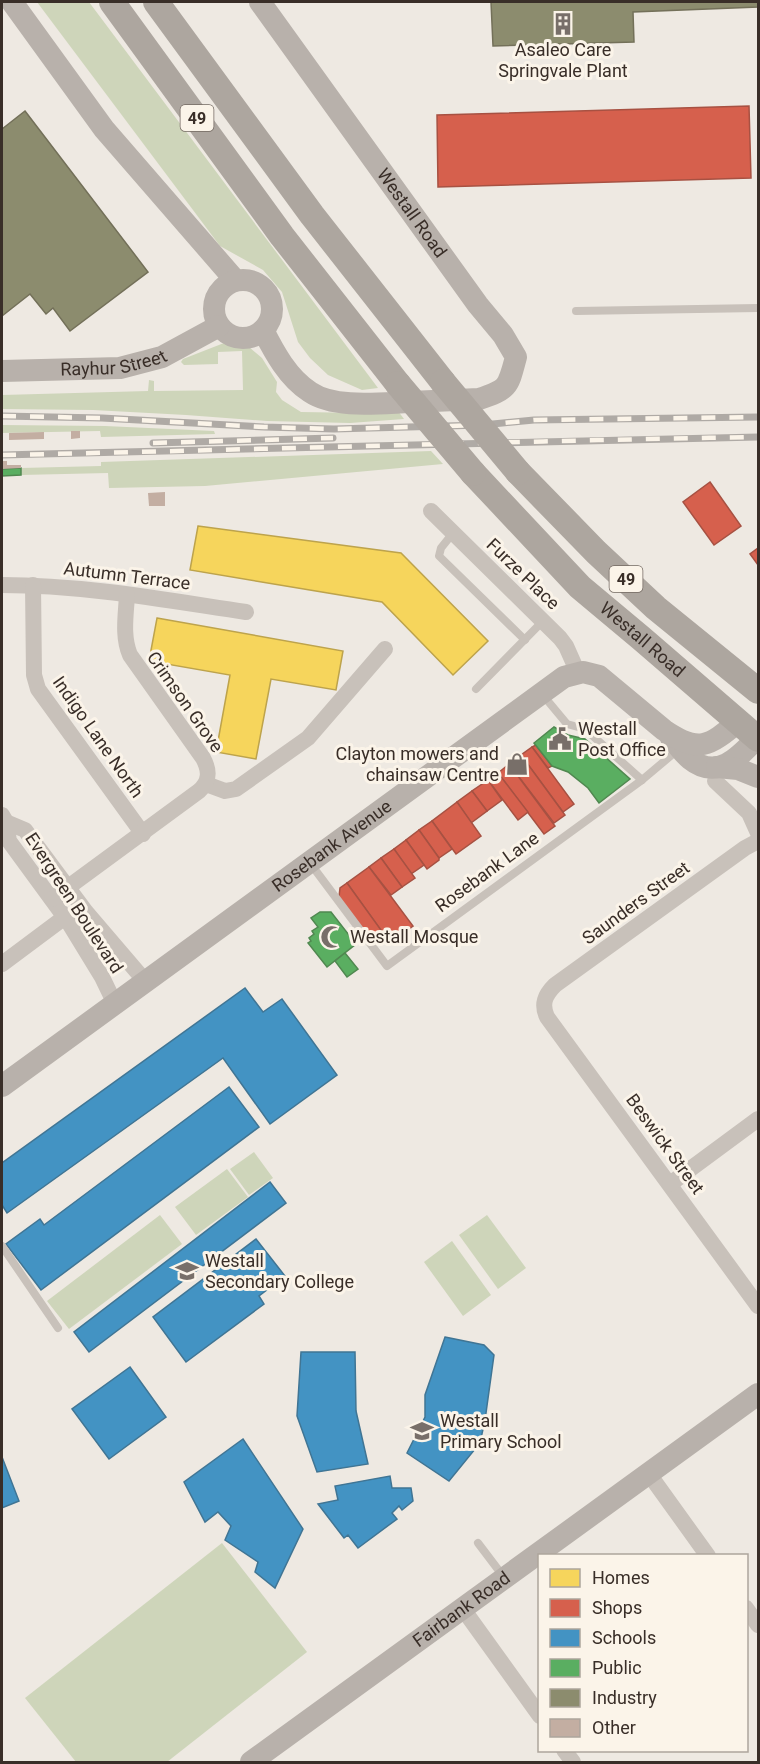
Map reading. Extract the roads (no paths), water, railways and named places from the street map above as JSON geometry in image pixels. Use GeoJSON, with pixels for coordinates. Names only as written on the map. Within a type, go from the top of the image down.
{"type":"FeatureCollection","features":[{"type":"Feature","properties":{"kind":"main road","name":"Westall Road"},"geometry":{"type":"LineString","coordinates":[[111,2],[282,236],[398,384],[472,473],[580,587],[754,728]]}},
{"type":"Feature","properties":{"kind":"main road","name":"Westall Road"},"geometry":{"type":"LineString","coordinates":[[156,2],[312,215],[443,382],[518,472],[656,608],[759,692]]}},
{"type":"Feature","properties":{"kind":"main road","name":"Westall Road"},"geometry":{"type":"LineString","coordinates":[[260,2],[478,305],[503,335],[516,357],[509,384],[499,393],[479,399],[348,403],[321,398],[309,392],[293,378],[274,351],[264,330]]}},
{"type":"Feature","properties":{"kind":"main road"},"geometry":{"type":"LineString","coordinates":[[13,3],[104,129],[236,280]]}},
{"type":"Feature","properties":{"kind":"main road"},"geometry":{"type":"LineString","coordinates":[[236,280],[254,281],[262,286],[272,303],[272,312],[264,330],[249,337],[232,336],[219,326],[214,317],[213,308],[219,290],[236,280]]}},
{"type":"Feature","properties":{"kind":"main road","name":"Rayhur Street"},"geometry":{"type":"LineString","coordinates":[[2,371],[120,368],[137,365],[168,354],[219,326]]}},
{"type":"Feature","properties":{"kind":"main road"},"geometry":{"type":"LineString","coordinates":[[578,673],[588,672],[604,678],[664,730],[687,743],[704,744],[754,728]]}},
{"type":"Feature","properties":{"kind":"main road","name":"Rosebank Avenue"},"geometry":{"type":"LineString","coordinates":[[2,1086],[559,680],[578,673]]}},
{"type":"Feature","properties":{"kind":"main road"},"geometry":{"type":"LineString","coordinates":[[716,774],[735,760],[754,728]]}},
{"type":"Feature","properties":{"kind":"main road"},"geometry":{"type":"LineString","coordinates":[[664,730],[688,757],[716,774]]}},
{"type":"Feature","properties":{"kind":"main road"},"geometry":{"type":"LineString","coordinates":[[716,774],[738,769],[759,777]]}},
{"type":"Feature","properties":{"kind":"main road","name":"Fairbank Road"},"geometry":{"type":"LineString","coordinates":[[540,1554],[759,1394]]}},
{"type":"Feature","properties":{"kind":"main road","name":"Fairbank Road"},"geometry":{"type":"LineString","coordinates":[[251,1762],[538,1556]]}},
{"type":"Feature","properties":{"kind":"street","name":"Furze Place"},"geometry":{"type":"LineString","coordinates":[[431,511],[564,642],[578,673]]}},
{"type":"Feature","properties":{"kind":"street","name":"Autumn Terrace"},"geometry":{"type":"LineString","coordinates":[[2,585],[33,585],[127,594],[246,612]]}},
{"type":"Feature","properties":{"kind":"street","name":"Indigo Lane North"},"geometry":{"type":"LineString","coordinates":[[33,585],[34,675],[38,689],[143,834]]}},
{"type":"Feature","properties":{"kind":"street","name":"Crimson Grove"},"geometry":{"type":"LineString","coordinates":[[127,594],[125,634],[127,648],[203,758],[209,772],[206,784]]}},
{"type":"Feature","properties":{"kind":"street"},"geometry":{"type":"LineString","coordinates":[[52,899],[200,792],[206,784],[225,791],[236,789],[301,744],[385,649]]}},
{"type":"Feature","properties":{"kind":"street"},"geometry":{"type":"LineString","coordinates":[[716,774],[749,813],[756,840]]}},
{"type":"Feature","properties":{"kind":"street","name":"Evergreen Boulevard"},"geometry":{"type":"LineString","coordinates":[[4,818],[25,830],[67,888],[146,981]]}},
{"type":"Feature","properties":{"kind":"street","name":"Evergreen Boulevard"},"geometry":{"type":"LineString","coordinates":[[4,818],[9,841],[65,917],[102,977],[115,1004]]}},
{"type":"Feature","properties":{"kind":"street","name":"Saunders Street"},"geometry":{"type":"LineString","coordinates":[[543,1004],[547,993],[555,985],[756,840]]}},
{"type":"Feature","properties":{"kind":"street"},"geometry":{"type":"LineString","coordinates":[[2,964],[65,917]]}},
{"type":"Feature","properties":{"kind":"street","name":"Beswick Street"},"geometry":{"type":"LineString","coordinates":[[543,1004],[547,1017],[759,1306]]}},
{"type":"Feature","properties":{"kind":"street"},"geometry":{"type":"LineString","coordinates":[[670,1184],[759,1119]]}},
{"type":"Feature","properties":{"kind":"street"},"geometry":{"type":"LineString","coordinates":[[649,1474],[707,1554]]}},
{"type":"Feature","properties":{"kind":"street"},"geometry":{"type":"LineString","coordinates":[[463,1609],[538,1713]]}},
{"type":"Feature","properties":{"kind":"street"},"geometry":{"type":"LineString","coordinates":[[748,1609],[759,1625]]}},
{"type":"Feature","properties":{"kind":"lane"},"geometry":{"type":"LineString","coordinates":[[576,311],[759,308]]}},
{"type":"Feature","properties":{"kind":"lane"},"geometry":{"type":"LineString","coordinates":[[453,533],[441,548],[439,556],[525,640]]}},
{"type":"Feature","properties":{"kind":"lane"},"geometry":{"type":"LineString","coordinates":[[476,689],[543,621]]}},
{"type":"Feature","properties":{"kind":"lane"},"geometry":{"type":"LineString","coordinates":[[541,693],[567,724],[585,729],[642,780]]}},
{"type":"Feature","properties":{"kind":"lane","name":"Rosebank Lane"},"geometry":{"type":"LineString","coordinates":[[310,862],[387,966],[642,780],[680,748]]}},
{"type":"Feature","properties":{"kind":"lane"},"geometry":{"type":"LineString","coordinates":[[2,1246],[58,1328]]}},
{"type":"Feature","properties":{"kind":"lane"},"geometry":{"type":"LineString","coordinates":[[478,1543],[506,1579]]}},
{"type":"Feature","properties":{"kind":"railway"},"geometry":{"type":"LineString","coordinates":[[2,416],[102,418],[334,429],[483,425],[534,420],[758,417]]}},
{"type":"Feature","properties":{"kind":"railway"},"geometry":{"type":"LineString","coordinates":[[2,455],[758,437]]}},
{"type":"Feature","properties":{"kind":"railway"},"geometry":{"type":"LineString","coordinates":[[153,443],[333,438]]}},
{"type":"Feature","properties":{"kind":"place","name":"Asaleo Care Springvale Plant"},"geometry":{"type":"Point","coordinates":[563,24]}},
{"type":"Feature","properties":{"kind":"place","name":"Westall Post Office"},"geometry":{"type":"Point","coordinates":[560,739]}},
{"type":"Feature","properties":{"kind":"place","name":"Clayton mowers and chainsaw Centre"},"geometry":{"type":"Point","coordinates":[517,764]}},
{"type":"Feature","properties":{"kind":"place","name":"Westall Mosque"},"geometry":{"type":"Point","coordinates":[332,937]}},
{"type":"Feature","properties":{"kind":"place","name":"Westall Secondary College"},"geometry":{"type":"Point","coordinates":[187,1271]}},
{"type":"Feature","properties":{"kind":"place","name":"Westall Primary School"},"geometry":{"type":"Point","coordinates":[422,1431]}}]}
